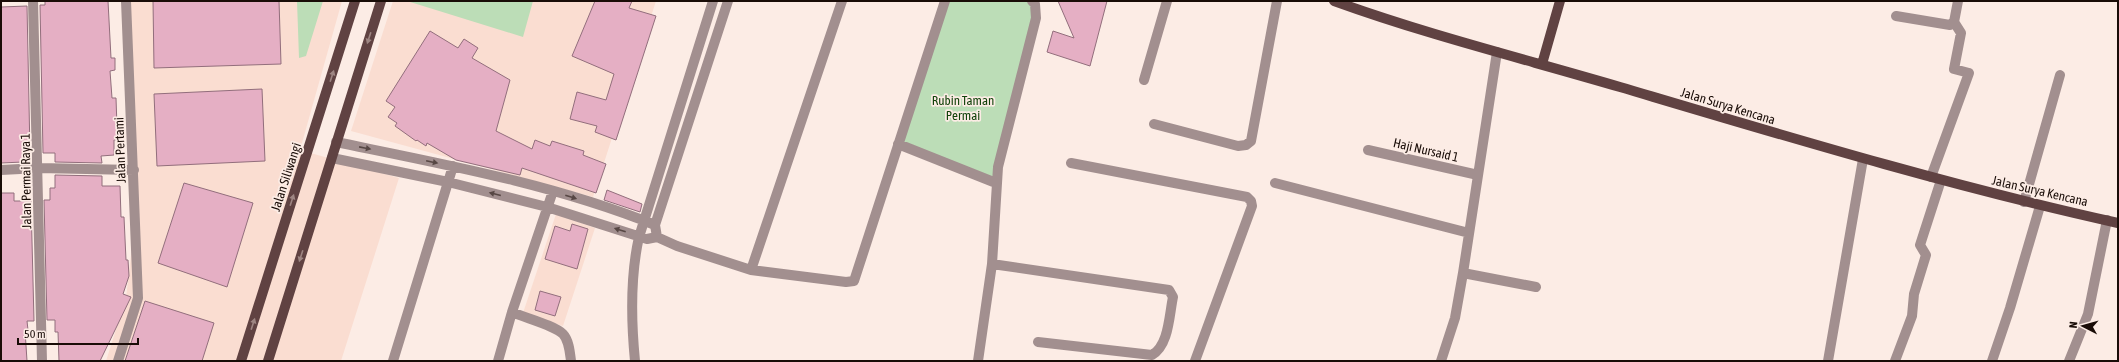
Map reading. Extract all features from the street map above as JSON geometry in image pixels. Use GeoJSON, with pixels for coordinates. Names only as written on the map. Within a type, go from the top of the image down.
{"type":"FeatureCollection","features":[{"type":"Feature","properties":{"kind":"main road","name":"Jalan Siliwangi"},"geometry":{"type":"LineString","coordinates":[[241,361],[355,1]]}},
{"type":"Feature","properties":{"kind":"main road"},"geometry":{"type":"LineString","coordinates":[[268,361],[381,1]]}},
{"type":"Feature","properties":{"kind":"main road","name":"Jalan Surya Kencana"},"geometry":{"type":"LineString","coordinates":[[1334,1],[1355,4],[1497,52],[1863,159],[2024,202],[2118,223]]}},
{"type":"Feature","properties":{"kind":"main road"},"geometry":{"type":"LineString","coordinates":[[1542,64],[1560,1]]}},
{"type":"Feature","properties":{"kind":"street","name":"Jalan Permai Raya 1"},"geometry":{"type":"LineString","coordinates":[[33,1],[39,168],[42,361]]}},
{"type":"Feature","properties":{"kind":"street","name":"Jalan Pertami"},"geometry":{"type":"LineString","coordinates":[[118,361],[138,298],[126,1]]}},
{"type":"Feature","properties":{"kind":"street"},"geometry":{"type":"LineString","coordinates":[[635,361],[632,334],[634,259],[639,237],[714,1]]}},
{"type":"Feature","properties":{"kind":"street"},"geometry":{"type":"LineString","coordinates":[[657,237],[655,225],[728,1]]}},
{"type":"Feature","properties":{"kind":"street"},"geometry":{"type":"LineString","coordinates":[[751,270],[842,1]]}},
{"type":"Feature","properties":{"kind":"street"},"geometry":{"type":"LineString","coordinates":[[332,158],[448,182],[547,207],[639,237],[647,239],[657,237],[677,246],[751,270],[846,282],[854,281],[945,1]]}},
{"type":"Feature","properties":{"kind":"street"},"geometry":{"type":"LineString","coordinates":[[978,361],[992,264],[998,167],[1036,18],[1035,4],[1032,1]]}},
{"type":"Feature","properties":{"kind":"street"},"geometry":{"type":"LineString","coordinates":[[1144,80],[1167,1]]}},
{"type":"Feature","properties":{"kind":"street"},"geometry":{"type":"LineString","coordinates":[[1154,124],[1238,146],[1246,145],[1251,141],[1277,1]]}},
{"type":"Feature","properties":{"kind":"street"},"geometry":{"type":"LineString","coordinates":[[1895,361],[1912,316],[1914,294],[1926,255],[1920,245],[1936,179],[1969,73],[1954,69],[1961,33],[1954,22],[1958,1]]}},
{"type":"Feature","properties":{"kind":"street"},"geometry":{"type":"LineString","coordinates":[[1896,16],[1950,25],[1954,22]]}},
{"type":"Feature","properties":{"kind":"street"},"geometry":{"type":"LineString","coordinates":[[1442,361],[1455,318],[1497,52]]}},
{"type":"Feature","properties":{"kind":"street"},"geometry":{"type":"LineString","coordinates":[[2024,202],[2060,75]]}},
{"type":"Feature","properties":{"kind":"street"},"geometry":{"type":"LineString","coordinates":[[336,142],[453,166],[553,191],[655,225]]}},
{"type":"Feature","properties":{"kind":"street"},"geometry":{"type":"LineString","coordinates":[[898,144],[996,183]]}},
{"type":"Feature","properties":{"kind":"street","name":"Haji Nursaid 1"},"geometry":{"type":"LineString","coordinates":[[1368,150],[1478,175]]}},
{"type":"Feature","properties":{"kind":"street"},"geometry":{"type":"LineString","coordinates":[[1828,361],[1863,159]]}},
{"type":"Feature","properties":{"kind":"street"},"geometry":{"type":"LineString","coordinates":[[1071,163],[1247,197],[1251,201],[1252,206],[1195,361]]}},
{"type":"Feature","properties":{"kind":"street"},"geometry":{"type":"LineString","coordinates":[[393,361],[453,166]]}},
{"type":"Feature","properties":{"kind":"street"},"geometry":{"type":"LineString","coordinates":[[1,170],[39,168],[134,170]]}},
{"type":"Feature","properties":{"kind":"street"},"geometry":{"type":"LineString","coordinates":[[1276,184],[1469,233]]}},
{"type":"Feature","properties":{"kind":"street"},"geometry":{"type":"LineString","coordinates":[[498,361],[512,312],[553,191]]}},
{"type":"Feature","properties":{"kind":"street"},"geometry":{"type":"LineString","coordinates":[[1992,361],[2010,308],[2040,206]]}},
{"type":"Feature","properties":{"kind":"street"},"geometry":{"type":"LineString","coordinates":[[2069,361],[2088,314],[2107,220]]}},
{"type":"Feature","properties":{"kind":"street"},"geometry":{"type":"LineString","coordinates":[[992,264],[1169,290],[1172,294],[1173,297],[1164,342],[1159,351],[1152,355],[1038,342]]}},
{"type":"Feature","properties":{"kind":"street"},"geometry":{"type":"LineString","coordinates":[[1463,273],[1536,287]]}},
{"type":"Feature","properties":{"kind":"street"},"geometry":{"type":"LineString","coordinates":[[512,312],[564,334],[568,342],[571,361]]}},
{"type":"Feature","properties":{"kind":"shaded area"},"geometry":{"type":"Polygon","coordinates":[[[130,1],[342,1],[300,150],[399,178],[341,361],[106,361],[126,298],[135,221],[130,1]]]}},
{"type":"Feature","properties":{"kind":"shaded area"},"geometry":{"type":"Polygon","coordinates":[[[393,1],[656,1],[593,197],[351,131],[393,1]]]}},
{"type":"Feature","properties":{"kind":"shaded area"},"geometry":{"type":"Polygon","coordinates":[[[556,214],[595,228],[563,326],[523,313],[556,214]]]}},
{"type":"Feature","properties":{"kind":"green space"},"geometry":{"type":"Polygon","coordinates":[[[297,1],[323,1],[306,56],[299,58],[297,1]]]}},
{"type":"Feature","properties":{"kind":"green space"},"geometry":{"type":"Polygon","coordinates":[[[407,1],[533,1],[523,37],[407,1]]]}},
{"type":"Feature","properties":{"kind":"green space","name":"Rubin Taman Permai"},"geometry":{"type":"Polygon","coordinates":[[[945,1],[1032,1],[1035,4],[996,183],[898,144],[945,1]]]}},
{"type":"Feature","properties":{"kind":"building"},"geometry":{"type":"Polygon","coordinates":[[[45,1],[108,1],[111,58],[115,58],[115,70],[110,71],[112,98],[116,98],[117,127],[122,127],[122,139],[114,140],[114,155],[101,156],[102,163],[55,162],[55,153],[43,153],[40,5],[45,5],[45,1]]]}},
{"type":"Feature","properties":{"kind":"building"},"geometry":{"type":"Polygon","coordinates":[[[153,1],[279,1],[281,64],[154,68],[153,1]]]}},
{"type":"Feature","properties":{"kind":"building"},"geometry":{"type":"Polygon","coordinates":[[[595,1],[632,1],[629,8],[656,16],[616,140],[595,132],[597,126],[570,119],[577,92],[606,100],[614,74],[572,56],[595,1]]]}},
{"type":"Feature","properties":{"kind":"building"},"geometry":{"type":"Polygon","coordinates":[[[1058,1],[1107,1],[1090,66],[1047,52],[1053,31],[1074,38],[1058,1]]]}},
{"type":"Feature","properties":{"kind":"building"},"geometry":{"type":"Polygon","coordinates":[[[27,6],[30,153],[23,153],[23,162],[1,163],[1,7],[27,6]]]}},
{"type":"Feature","properties":{"kind":"building"},"geometry":{"type":"Polygon","coordinates":[[[430,31],[458,48],[464,39],[478,48],[472,58],[510,80],[496,131],[532,149],[535,140],[550,146],[552,141],[584,151],[583,155],[606,164],[596,193],[522,168],[520,175],[456,160],[427,143],[426,146],[417,140],[416,141],[395,126],[397,123],[388,117],[395,107],[386,101],[430,31]]]}},
{"type":"Feature","properties":{"kind":"building"},"geometry":{"type":"Polygon","coordinates":[[[262,89],[265,161],[157,166],[154,94],[262,89]]]}},
{"type":"Feature","properties":{"kind":"building"},"geometry":{"type":"Polygon","coordinates":[[[55,175],[102,176],[102,186],[120,186],[121,217],[124,217],[126,260],[128,260],[129,276],[123,294],[131,297],[100,361],[59,361],[58,332],[55,332],[55,320],[47,320],[44,200],[50,200],[50,188],[55,188],[55,175]]]}},
{"type":"Feature","properties":{"kind":"building"},"geometry":{"type":"Polygon","coordinates":[[[184,183],[253,203],[227,287],[158,263],[184,183]]]}},
{"type":"Feature","properties":{"kind":"building"},"geometry":{"type":"Polygon","coordinates":[[[607,190],[642,204],[640,212],[604,200],[607,190]]]}},
{"type":"Feature","properties":{"kind":"building"},"geometry":{"type":"Polygon","coordinates":[[[1,193],[14,193],[14,201],[31,201],[34,321],[27,321],[28,330],[25,330],[27,361],[1,361],[1,193]]]}},
{"type":"Feature","properties":{"kind":"building"},"geometry":{"type":"Polygon","coordinates":[[[572,224],[588,229],[577,269],[545,259],[555,226],[570,231],[572,224]]]}},
{"type":"Feature","properties":{"kind":"building"},"geometry":{"type":"Polygon","coordinates":[[[540,291],[561,297],[555,316],[535,310],[540,291]]]}},
{"type":"Feature","properties":{"kind":"building"},"geometry":{"type":"Polygon","coordinates":[[[145,301],[214,323],[202,361],[125,361],[145,301]]]}}]}
